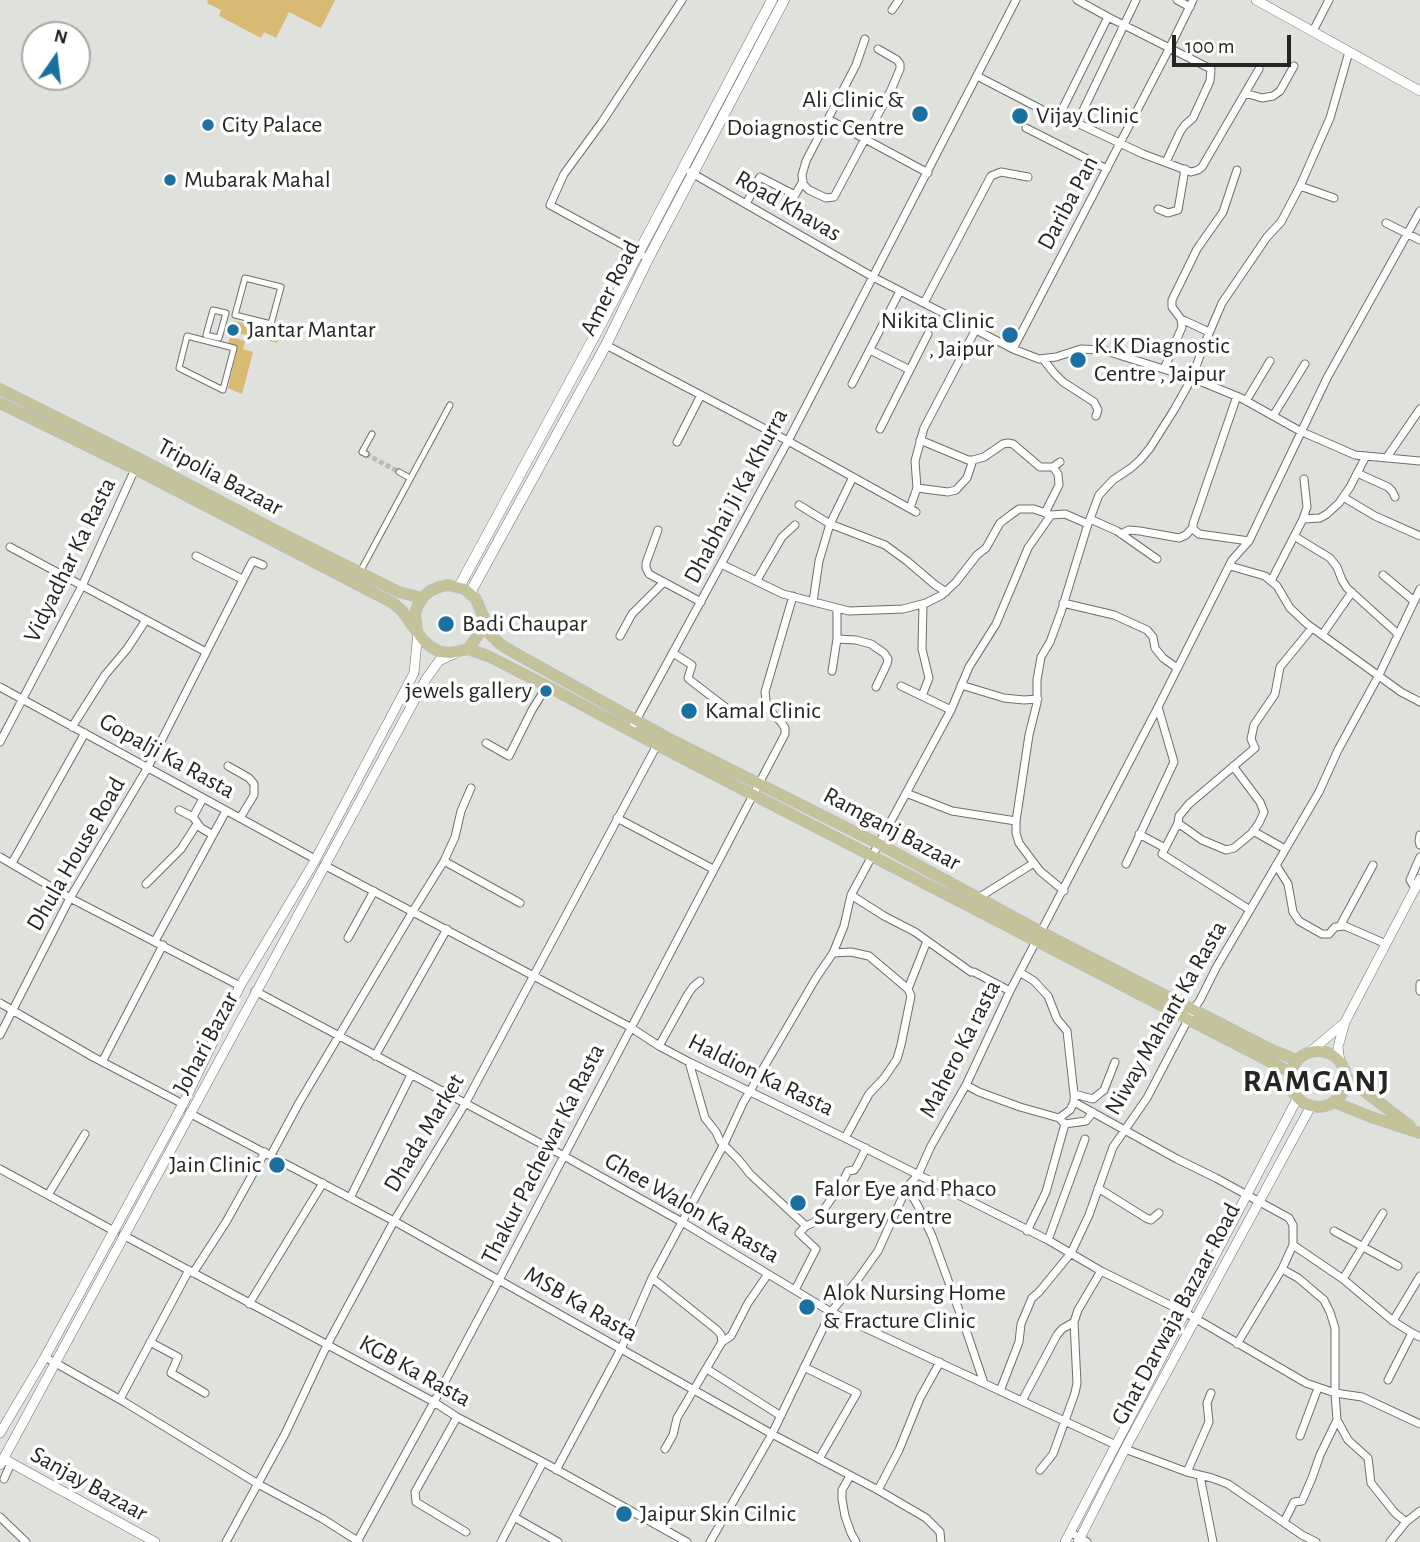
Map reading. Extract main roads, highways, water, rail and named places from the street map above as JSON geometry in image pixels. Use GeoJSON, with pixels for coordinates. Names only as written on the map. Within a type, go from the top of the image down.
{"type":"FeatureCollection","features":[{"type":"Feature","properties":{"kind":"main road","name":"Amer Road"},"geometry":{"type":"LineString","coordinates":[[459,587],[683,168],[779,1]]}},
{"type":"Feature","properties":{"kind":"main road","name":"Amer Road"},"geometry":{"type":"LineString","coordinates":[[470,593],[606,345],[779,1]]}},
{"type":"Feature","properties":{"kind":"main road","name":"Tripolia Bazaar"},"geometry":{"type":"LineString","coordinates":[[1,397],[399,592],[422,598]]}},
{"type":"Feature","properties":{"kind":"main road","name":"Tripolia Bazaar"},"geometry":{"type":"LineString","coordinates":[[137,464],[393,603],[417,632]]}},
{"type":"Feature","properties":{"kind":"main road"},"geometry":{"type":"LineString","coordinates":[[448,585],[459,587],[476,599],[484,616],[479,634],[463,650],[440,652],[431,647],[417,632],[415,614],[422,598],[430,591],[448,585]]}},
{"type":"Feature","properties":{"kind":"main road","name":"Ramganj Bazaar"},"geometry":{"type":"LineString","coordinates":[[484,616],[490,634],[500,644],[666,737],[879,844],[978,898],[1039,937]]}},
{"type":"Feature","properties":{"kind":"main road","name":"Ramganj Bazaar"},"geometry":{"type":"LineString","coordinates":[[463,650],[488,656],[547,685],[657,745],[873,855],[1191,1014],[1297,1060]]}},
{"type":"Feature","properties":{"kind":"main road","name":"Ramganj Bazaar"},"geometry":{"type":"LineString","coordinates":[[1191,1014],[1290,1072]]}},
{"type":"Feature","properties":{"kind":"main road"},"geometry":{"type":"LineString","coordinates":[[1346,1077],[1343,1092],[1334,1102],[1319,1107],[1311,1106],[1297,1098],[1290,1086],[1290,1072],[1297,1060],[1311,1051],[1323,1051],[1340,1062],[1346,1077],[1417,1131]]}},
{"type":"Feature","properties":{"kind":"main road"},"geometry":{"type":"LineString","coordinates":[[1334,1102],[1417,1131]]}},
{"type":"Feature","properties":{"kind":"tunnel"},"geometry":{"type":"LineString","coordinates":[[366,454],[399,472]]}},
{"type":"Feature","properties":{"kind":"place","name":"Ali Clinic & Doiagnostic Centre"},"geometry":{"type":"Point","coordinates":[920,114]}},
{"type":"Feature","properties":{"kind":"place","name":"Vijay Clinic"},"geometry":{"type":"Point","coordinates":[1020,116]}},
{"type":"Feature","properties":{"kind":"place","name":"City Palace"},"geometry":{"type":"Point","coordinates":[208,125]}},
{"type":"Feature","properties":{"kind":"place","name":"Mubarak Mahal"},"geometry":{"type":"Point","coordinates":[170,180]}},
{"type":"Feature","properties":{"kind":"place","name":"Jantar Mantar"},"geometry":{"type":"Point","coordinates":[233,330]}},
{"type":"Feature","properties":{"kind":"place","name":"Nikita Clinic , Jaipur"},"geometry":{"type":"Point","coordinates":[1010,335]}},
{"type":"Feature","properties":{"kind":"place","name":"K.K Diagnostic Centre , Jaipur"},"geometry":{"type":"Point","coordinates":[1078,360]}},
{"type":"Feature","properties":{"kind":"place","name":"Badi Chaupar"},"geometry":{"type":"Point","coordinates":[446,624]}},
{"type":"Feature","properties":{"kind":"place","name":"jewels gallery"},"geometry":{"type":"Point","coordinates":[546,691]}},
{"type":"Feature","properties":{"kind":"place","name":"Kamal Clinic"},"geometry":{"type":"Point","coordinates":[689,711]}},
{"type":"Feature","properties":{"kind":"place","name":"Jain Clinic"},"geometry":{"type":"Point","coordinates":[277,1165]}},
{"type":"Feature","properties":{"kind":"place","name":"Falor Eye and Phaco Surgery Centre"},"geometry":{"type":"Point","coordinates":[798,1203]}},
{"type":"Feature","properties":{"kind":"place","name":"Alok Nursing Home & Fracture Clinic"},"geometry":{"type":"Point","coordinates":[807,1307]}},
{"type":"Feature","properties":{"kind":"place","name":"Jaipur Skin Cilnic"},"geometry":{"type":"Point","coordinates":[624,1514]}},
{"type":"Feature","properties":{"kind":"district","name":"RAMGANJ"},"geometry":{"type":"Point","coordinates":[1317,1081]}}]}
